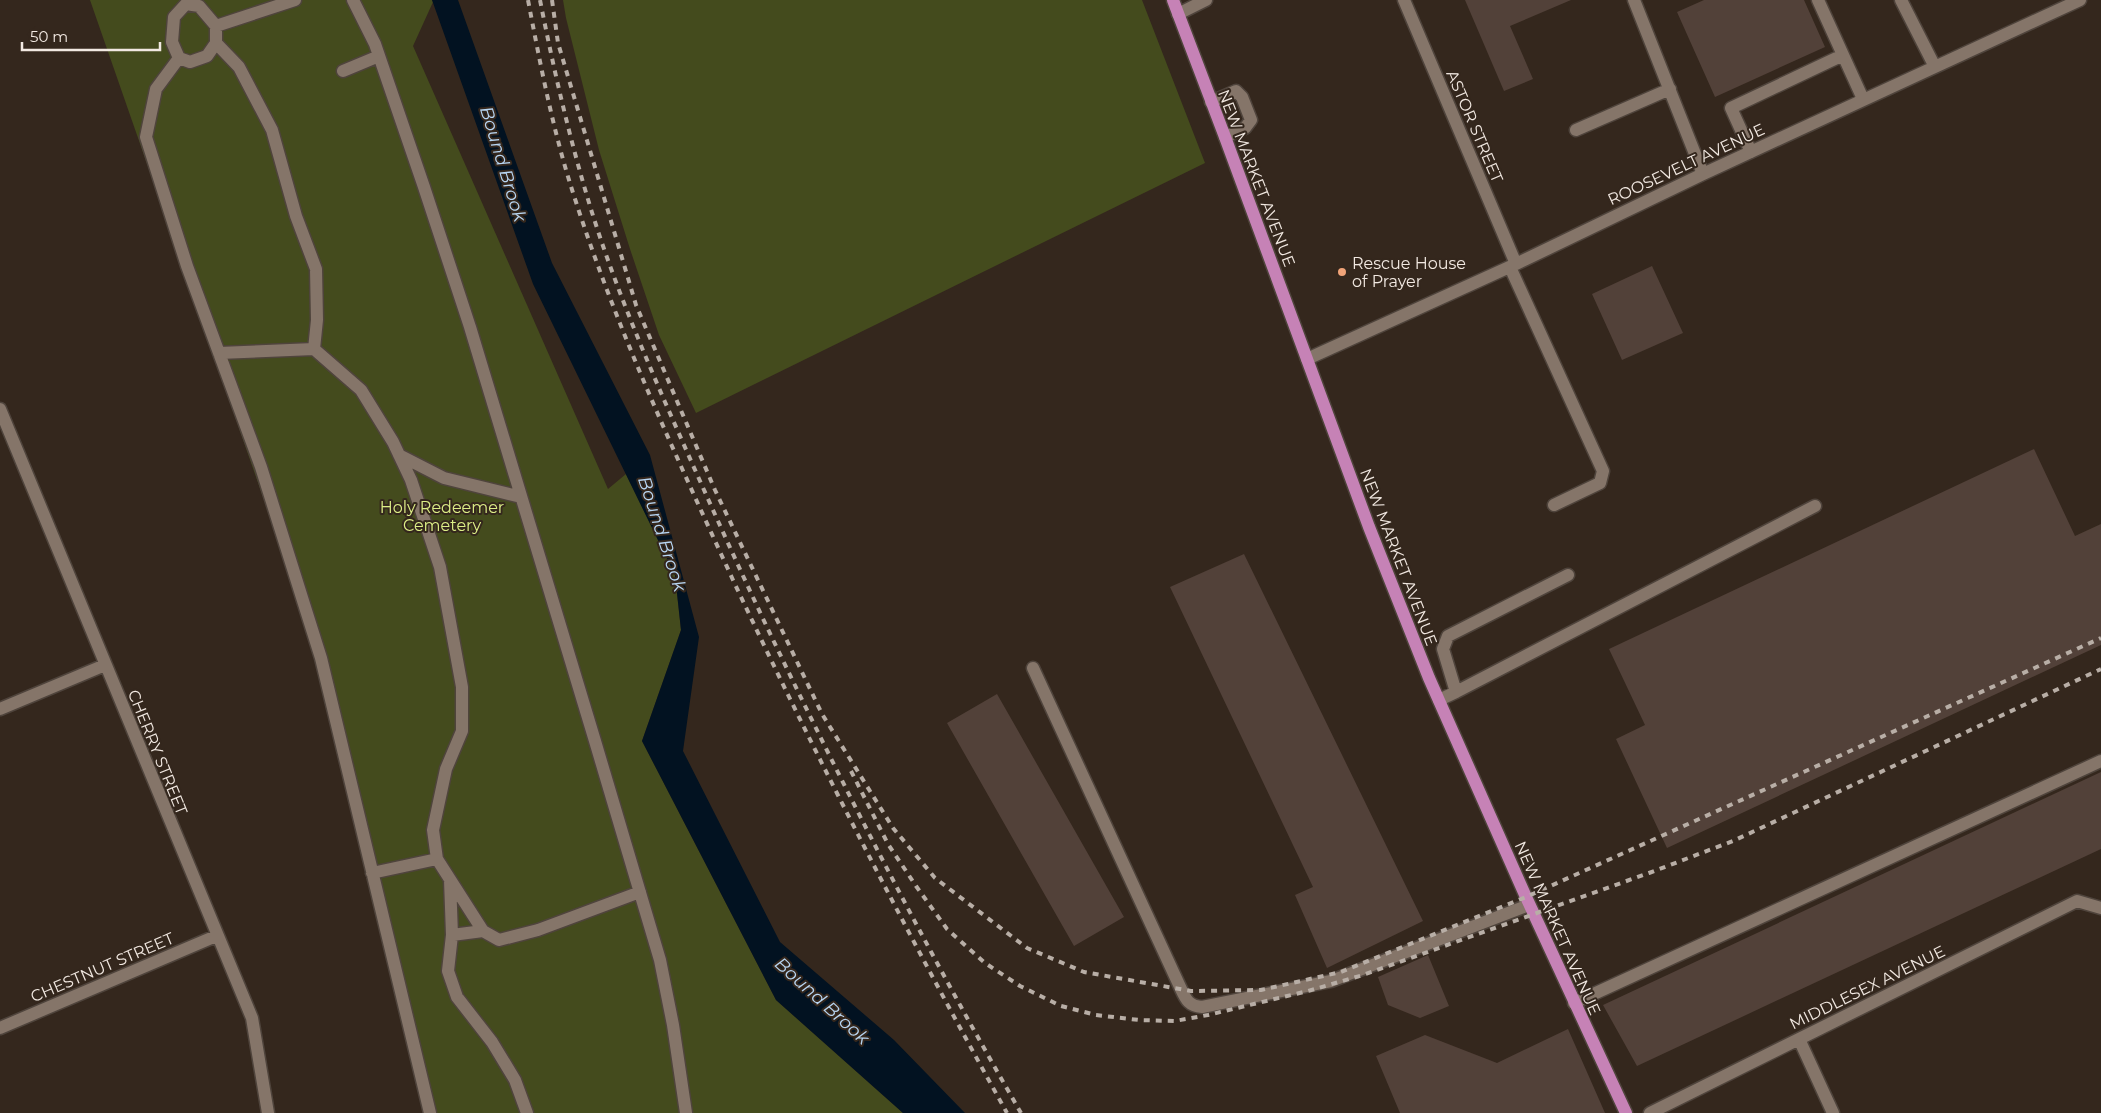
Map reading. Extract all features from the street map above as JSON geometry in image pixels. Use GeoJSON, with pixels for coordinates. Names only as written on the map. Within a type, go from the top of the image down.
{"type":"FeatureCollection","features":[{"type":"Feature","properties":{"kind":"main road","name":"NEW MARKET AVENUE"},"geometry":{"type":"LineString","coordinates":[[1172,0],[1225,137],[1369,527],[1439,700],[1529,905],[1626,1113]]}},
{"type":"Feature","properties":{"kind":"street"},"geometry":{"type":"LineString","coordinates":[[216,26],[295,0]]}},
{"type":"Feature","properties":{"kind":"street"},"geometry":{"type":"LineString","coordinates":[[353,0],[379,56],[436,224],[521,497],[640,892],[664,978],[675,1034],[686,1113]]}},
{"type":"Feature","properties":{"kind":"street"},"geometry":{"type":"LineString","coordinates":[[1178,14],[1206,0]]}},
{"type":"Feature","properties":{"kind":"street","name":"ASTOR STREET"},"geometry":{"type":"LineString","coordinates":[[1404,0],[1513,266],[1603,471],[1600,483],[1554,505]]}},
{"type":"Feature","properties":{"kind":"street"},"geometry":{"type":"LineString","coordinates":[[1634,0],[1704,174]]}},
{"type":"Feature","properties":{"kind":"street"},"geometry":{"type":"LineString","coordinates":[[1818,0],[1863,99]]}},
{"type":"Feature","properties":{"kind":"street"},"geometry":{"type":"LineString","coordinates":[[1901,0],[1935,67]]}},
{"type":"Feature","properties":{"kind":"street"},"geometry":{"type":"LineString","coordinates":[[185,2],[199,6],[216,26],[216,44],[207,56],[190,62],[179,58],[172,42],[174,17],[185,2]]}},
{"type":"Feature","properties":{"kind":"street","name":"ROOSEVELT AVENUE"},"geometry":{"type":"LineString","coordinates":[[1307,358],[1513,266],[2071,2]]}},
{"type":"Feature","properties":{"kind":"street"},"geometry":{"type":"LineString","coordinates":[[216,44],[239,67],[272,130],[296,216],[316,269],[317,320],[314,349]]}},
{"type":"Feature","properties":{"kind":"street"},"geometry":{"type":"LineString","coordinates":[[1751,152],[1731,108],[1843,55]]}},
{"type":"Feature","properties":{"kind":"street"},"geometry":{"type":"LineString","coordinates":[[343,71],[379,56]]}},
{"type":"Feature","properties":{"kind":"street"},"geometry":{"type":"LineString","coordinates":[[179,58],[156,89],[146,137],[187,266],[261,467],[321,658],[430,1113]]}},
{"type":"Feature","properties":{"kind":"street"},"geometry":{"type":"LineString","coordinates":[[1576,130],[1670,89]]}},
{"type":"Feature","properties":{"kind":"street"},"geometry":{"type":"LineString","coordinates":[[1211,102],[1236,91],[1242,97],[1251,120],[1245,128],[1225,137]]}},
{"type":"Feature","properties":{"kind":"street"},"geometry":{"type":"LineString","coordinates":[[219,353],[314,349],[361,390],[393,442],[411,480],[440,567],[462,687],[462,731],[446,769],[433,830],[437,859],[483,931],[500,940],[538,930],[640,892]]}},
{"type":"Feature","properties":{"kind":"street","name":"CHERRY STREET"},"geometry":{"type":"LineString","coordinates":[[0,409],[216,936],[252,1018],[268,1113]]}},
{"type":"Feature","properties":{"kind":"street"},"geometry":{"type":"LineString","coordinates":[[400,456],[444,478],[521,497]]}},
{"type":"Feature","properties":{"kind":"street"},"geometry":{"type":"LineString","coordinates":[[1439,700],[1815,506]]}},
{"type":"Feature","properties":{"kind":"street"},"geometry":{"type":"LineString","coordinates":[[1456,692],[1443,649],[1448,636],[1568,575]]}},
{"type":"Feature","properties":{"kind":"street"},"geometry":{"type":"LineString","coordinates":[[0,708],[105,665]]}},
{"type":"Feature","properties":{"kind":"street"},"geometry":{"type":"LineString","coordinates":[[1033,668],[1187,1002],[1192,1006],[1202,1007],[1331,981],[1529,905]]}},
{"type":"Feature","properties":{"kind":"street"},"geometry":{"type":"LineString","coordinates":[[1574,1003],[2101,761]]}},
{"type":"Feature","properties":{"kind":"street"},"geometry":{"type":"LineString","coordinates":[[372,874],[437,859]]}},
{"type":"Feature","properties":{"kind":"street"},"geometry":{"type":"LineString","coordinates":[[450,880],[452,935],[448,970],[457,997],[492,1042],[515,1080],[527,1113]]}},
{"type":"Feature","properties":{"kind":"street","name":"MIDDLESEX AVENUE"},"geometry":{"type":"LineString","coordinates":[[1650,1113],[2077,901],[2101,908]]}},
{"type":"Feature","properties":{"kind":"street"},"geometry":{"type":"LineString","coordinates":[[452,935],[483,931]]}},
{"type":"Feature","properties":{"kind":"street","name":"CHESTNUT STREET"},"geometry":{"type":"LineString","coordinates":[[0,1028],[216,936]]}},
{"type":"Feature","properties":{"kind":"street"},"geometry":{"type":"LineString","coordinates":[[1798,1039],[1833,1113]]}},
{"type":"Feature","properties":{"kind":"green space","name":"Holy Redeemer Cemetery"},"geometry":{"type":"Polygon","coordinates":[[[90,0],[432,0],[433,2],[413,46],[608,489],[626,474],[675,575],[681,630],[642,741],[776,1000],[903,1113],[428,1113],[319,658],[90,0]]]}},
{"type":"Feature","properties":{"kind":"green space"},"geometry":{"type":"Polygon","coordinates":[[[563,0],[1142,0],[1205,163],[696,413],[659,335],[630,249],[599,150],[563,0]]]}},
{"type":"Feature","properties":{"kind":"water","name":"Bound Brook"},"geometry":{"type":"Polygon","coordinates":[[[432,0],[458,0],[552,263],[650,455],[699,637],[683,751],[780,942],[894,1040],[965,1113],[903,1113],[776,1000],[642,741],[681,630],[675,575],[533,284],[432,0]]]}},
{"type":"Feature","properties":{"kind":"building"},"geometry":{"type":"Polygon","coordinates":[[[1465,0],[1571,0],[1510,26],[1533,79],[1504,91],[1465,0]]]}},
{"type":"Feature","properties":{"kind":"building"},"geometry":{"type":"Polygon","coordinates":[[[1704,0],[1804,0],[1825,47],[1715,97],[1677,12],[1704,0]]]}},
{"type":"Feature","properties":{"kind":"building"},"geometry":{"type":"Polygon","coordinates":[[[1652,266],[1683,333],[1622,360],[1592,294],[1652,266]]]}},
{"type":"Feature","properties":{"kind":"building"},"geometry":{"type":"Polygon","coordinates":[[[2034,449],[2075,536],[2101,524],[2101,645],[1667,848],[1616,739],[1645,725],[1609,649],[2034,449]]]}},
{"type":"Feature","properties":{"kind":"building"},"geometry":{"type":"Polygon","coordinates":[[[1244,554],[1423,921],[1327,968],[1295,895],[1313,887],[1170,587],[1244,554]]]}},
{"type":"Feature","properties":{"kind":"building"},"geometry":{"type":"Polygon","coordinates":[[[997,694],[1124,917],[1074,946],[947,723],[997,694]]]}},
{"type":"Feature","properties":{"kind":"building"},"geometry":{"type":"Polygon","coordinates":[[[2101,772],[2101,849],[1637,1066],[1603,1005],[2101,772]]]}},
{"type":"Feature","properties":{"kind":"building"},"geometry":{"type":"Polygon","coordinates":[[[1428,955],[1449,1006],[1420,1018],[1388,1005],[1378,977],[1428,955]]]}},
{"type":"Feature","properties":{"kind":"building"},"geometry":{"type":"Polygon","coordinates":[[[1568,1029],[1605,1113],[1400,1113],[1376,1056],[1425,1035],[1497,1063],[1568,1029]]]}},
{"type":"Feature","properties":{"kind":"railway"},"geometry":{"type":"LineString","coordinates":[[528,0],[549,102],[568,177],[592,250],[649,393],[733,580],[831,782],[935,982],[1007,1113]]}},
{"type":"Feature","properties":{"kind":"railway"},"geometry":{"type":"LineString","coordinates":[[540,0],[567,123],[595,222],[623,300],[665,402],[753,597],[826,749],[953,993],[1021,1113]]}},
{"type":"Feature","properties":{"kind":"railway"},"geometry":{"type":"LineString","coordinates":[[552,0],[558,43],[636,305],[715,490],[822,714],[893,828],[935,878],[1027,948],[1084,972],[1191,991],[1261,990],[1341,972],[1526,897],[2101,638]]}},
{"type":"Feature","properties":{"kind":"railway"},"geometry":{"type":"LineString","coordinates":[[851,771],[888,844],[916,886],[947,929],[985,963],[1020,986],[1061,1006],[1096,1015],[1139,1020],[1175,1021],[1308,991],[1363,975],[1649,873],[1733,841],[2101,669]]}},
{"type":"Feature","properties":{"kind":"place","name":"Rescue House of Prayer"},"geometry":{"type":"Point","coordinates":[1342,272]}}]}
